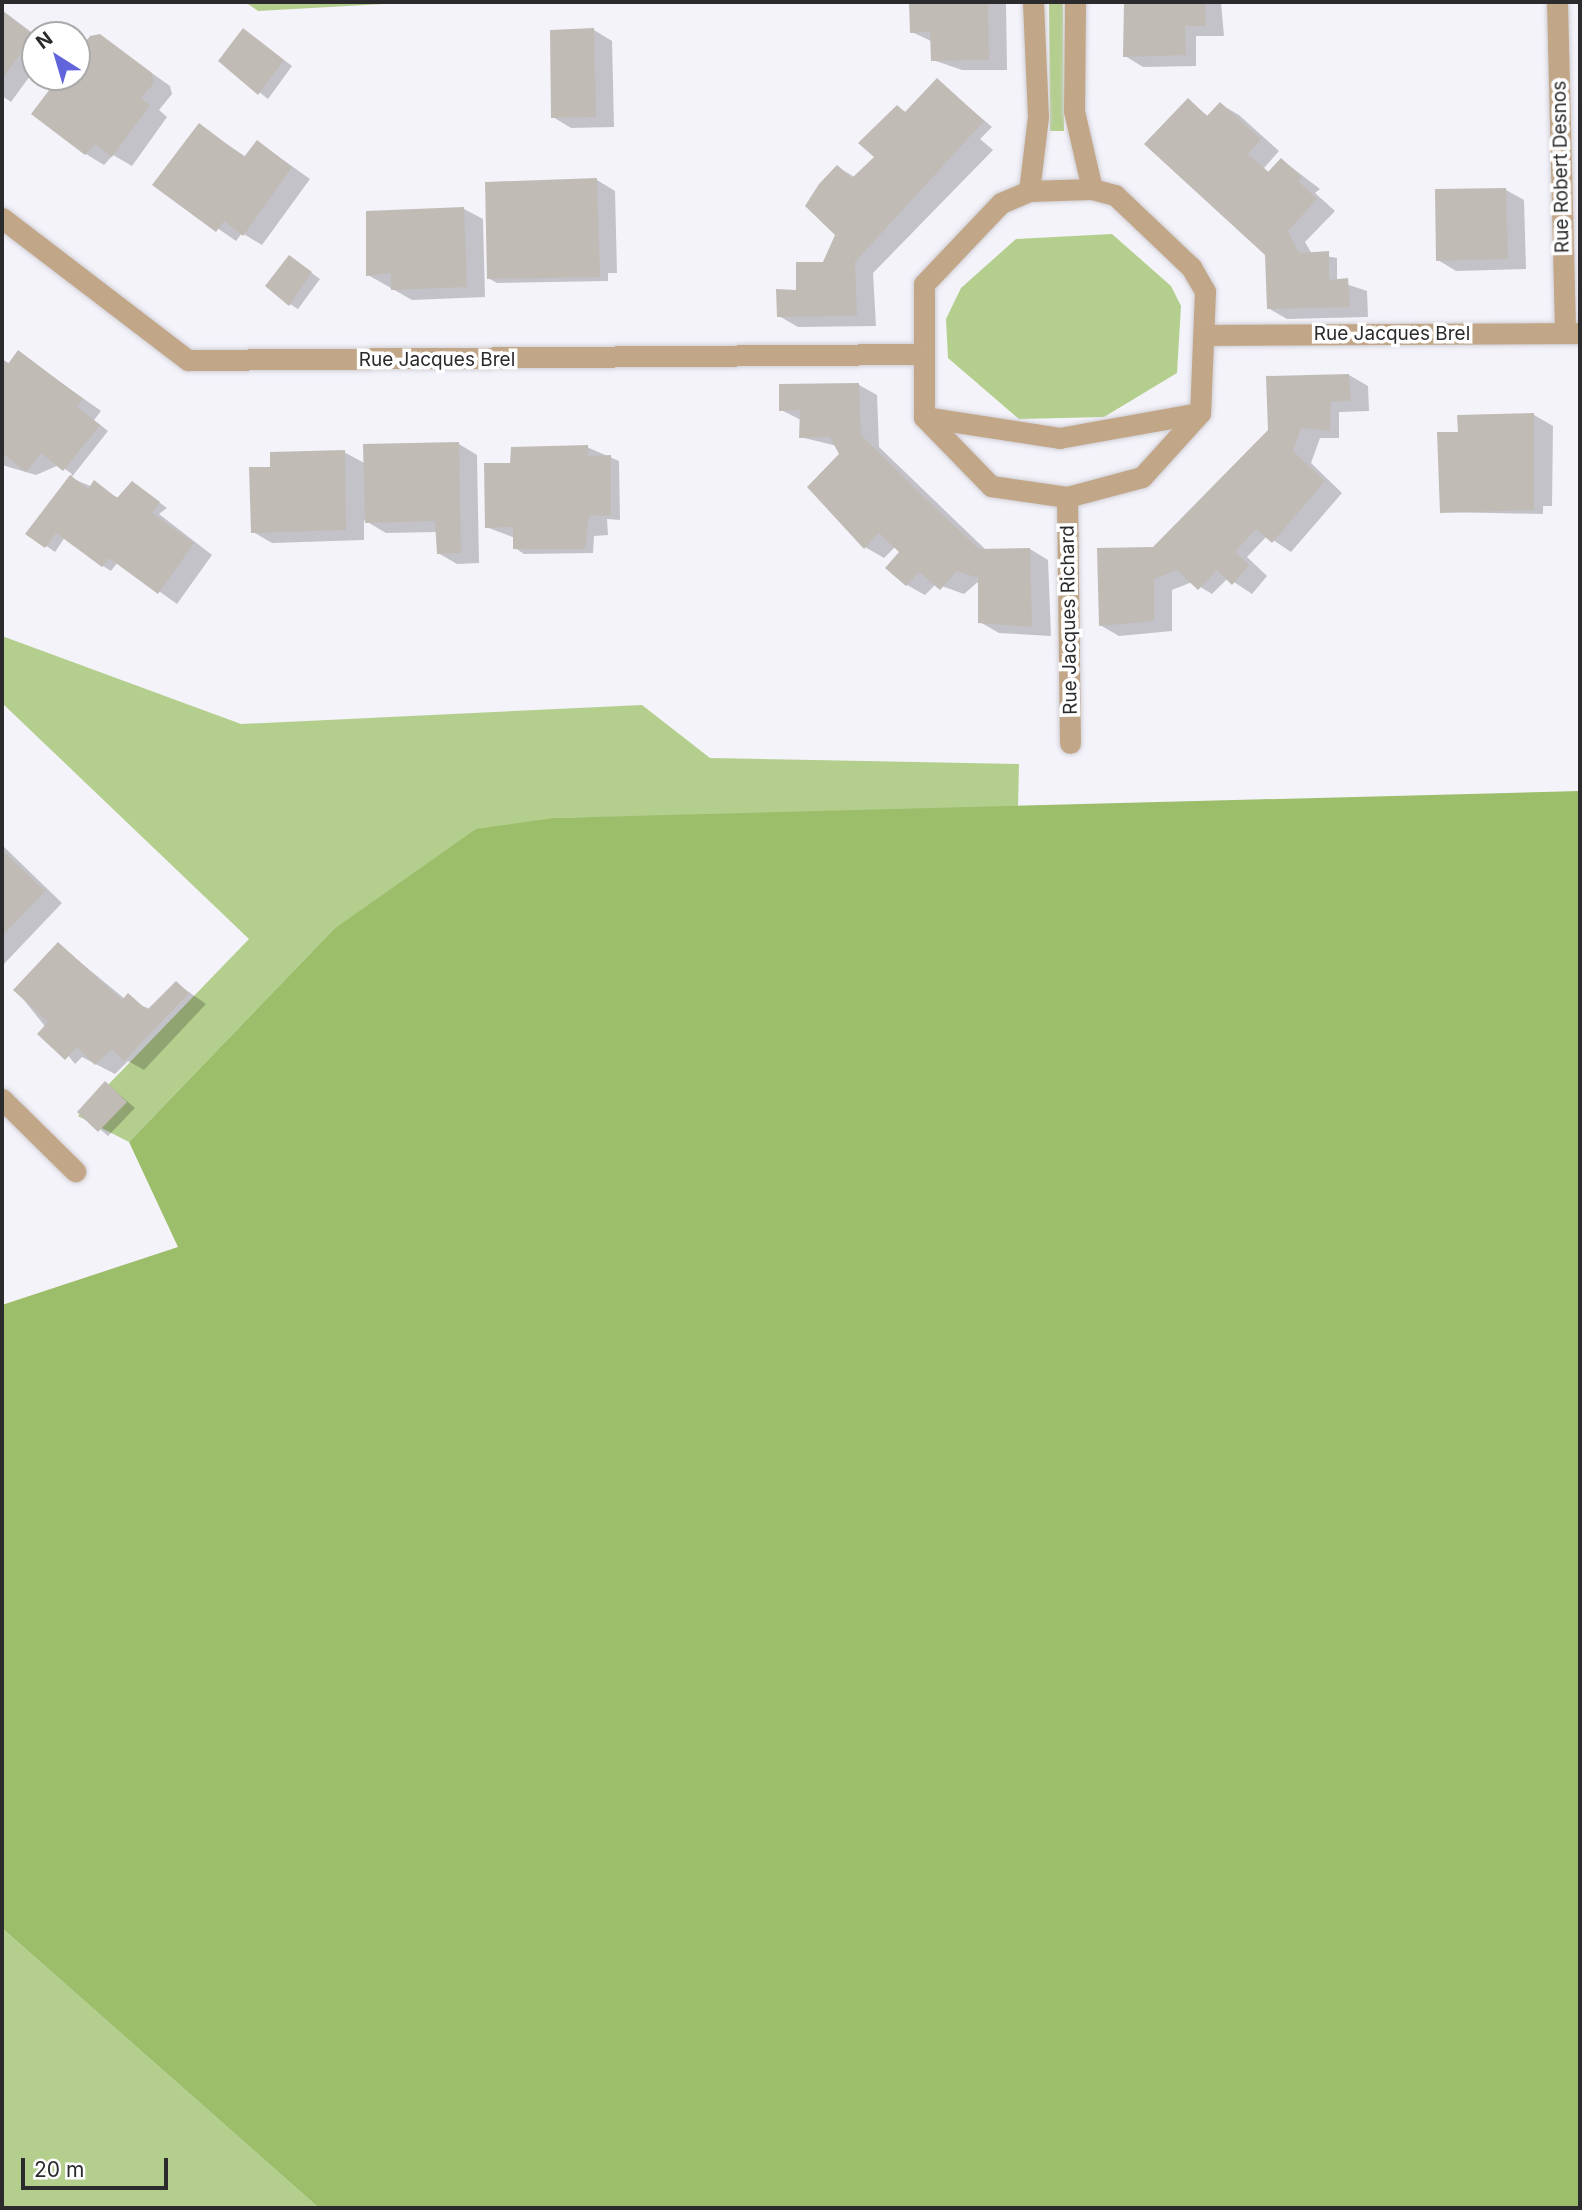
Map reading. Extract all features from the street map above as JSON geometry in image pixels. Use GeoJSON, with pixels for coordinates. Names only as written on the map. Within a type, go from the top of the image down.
{"type":"FeatureCollection","features":[{"type":"Feature","properties":{"kind":"street"},"geometry":{"type":"LineString","coordinates":[[1029,191],[1038,117],[1033,2]]}},
{"type":"Feature","properties":{"kind":"street"},"geometry":{"type":"LineString","coordinates":[[1075,2],[1074,111],[1092,189]]}},
{"type":"Feature","properties":{"kind":"street","name":"Rue Robert Desnos"},"geometry":{"type":"LineString","coordinates":[[1557,2],[1572,333]]}},
{"type":"Feature","properties":{"kind":"street"},"geometry":{"type":"LineString","coordinates":[[1092,189],[1115,195],[1191,267],[1205,291],[1200,413],[1142,477],[1067,497],[991,486],[924,417],[919,354],[925,284],[1001,203],[1029,191],[1092,189]]}},
{"type":"Feature","properties":{"kind":"street","name":"Rue Jacques Brel"},"geometry":{"type":"LineString","coordinates":[[2,218],[188,360],[919,354]]}},
{"type":"Feature","properties":{"kind":"street","name":"Rue Jacques Brel"},"geometry":{"type":"LineString","coordinates":[[1204,335],[1572,333]]}},
{"type":"Feature","properties":{"kind":"street"},"geometry":{"type":"LineString","coordinates":[[924,417],[1059,438],[1200,413]]}},
{"type":"Feature","properties":{"kind":"street","name":"Rue Jacques Richard"},"geometry":{"type":"LineString","coordinates":[[1067,497],[1070,743]]}},
{"type":"Feature","properties":{"kind":"street"},"geometry":{"type":"LineString","coordinates":[[2,1099],[75,1171]]}},
{"type":"Feature","properties":{"kind":"green space"},"geometry":{"type":"Polygon","coordinates":[[[245,2],[419,2],[258,11],[245,2]]]}},
{"type":"Feature","properties":{"kind":"green space"},"geometry":{"type":"Polygon","coordinates":[[[1049,2],[1063,2],[1064,131],[1050,131],[1049,2]]]}},
{"type":"Feature","properties":{"kind":"green space"},"geometry":{"type":"Polygon","coordinates":[[[1112,234],[1171,286],[1181,306],[1177,373],[1104,417],[1019,419],[948,358],[946,319],[961,288],[1016,239],[1112,234]]]}},
{"type":"Feature","properties":{"kind":"green space"},"geometry":{"type":"Polygon","coordinates":[[[2,636],[241,724],[642,705],[710,758],[1019,764],[1018,809],[554,818],[334,929],[129,1142],[78,1116],[249,939],[2,703],[2,636]]]}},
{"type":"Feature","properties":{"kind":"green space"},"geometry":{"type":"Polygon","coordinates":[[[1580,791],[1580,2208],[319,2208],[2,1928],[2,1305],[178,1247],[129,1142],[334,929],[476,829],[554,818],[1580,791]]]}},
{"type":"Feature","properties":{"kind":"green space"},"geometry":{"type":"Polygon","coordinates":[[[2,1928],[319,2208],[2,2208],[2,1928]]]}},
{"type":"Feature","properties":{"kind":"building"},"geometry":{"type":"Polygon","coordinates":[[[909,2],[988,2],[989,60],[931,61],[930,32],[910,33],[909,2]]]}},
{"type":"Feature","properties":{"kind":"building"},"geometry":{"type":"Polygon","coordinates":[[[1124,2],[1205,2],[1206,26],[1185,26],[1186,55],[1123,57],[1124,2]]]}},
{"type":"Feature","properties":{"kind":"building"},"geometry":{"type":"Polygon","coordinates":[[[2,11],[21,25],[21,53],[2,79],[2,11]]]}},
{"type":"Feature","properties":{"kind":"building"},"geometry":{"type":"Polygon","coordinates":[[[243,28],[284,60],[258,95],[218,61],[243,28]]]}},
{"type":"Feature","properties":{"kind":"building"},"geometry":{"type":"Polygon","coordinates":[[[594,28],[596,117],[551,118],[550,30],[594,28]]]}},
{"type":"Feature","properties":{"kind":"building"},"geometry":{"type":"Polygon","coordinates":[[[100,34],[152,73],[154,83],[141,98],[150,105],[112,157],[95,144],[85,155],[31,114],[48,91],[91,91],[91,36],[100,34]]]}},
{"type":"Feature","properties":{"kind":"building"},"geometry":{"type":"Polygon","coordinates":[[[937,78],[984,121],[855,262],[857,316],[777,317],[776,289],[796,290],[796,262],[823,262],[835,235],[805,206],[819,184],[837,165],[852,178],[874,157],[858,143],[897,105],[905,112],[937,78]]]}},
{"type":"Feature","properties":{"kind":"building"},"geometry":{"type":"Polygon","coordinates":[[[1188,98],[1207,116],[1220,102],[1261,139],[1248,154],[1268,172],[1281,158],[1302,177],[1298,181],[1317,199],[1288,231],[1299,253],[1329,251],[1329,280],[1348,278],[1350,307],[1267,309],[1265,255],[1144,144],[1188,98]]]}},
{"type":"Feature","properties":{"kind":"building"},"geometry":{"type":"Polygon","coordinates":[[[199,123],[244,157],[257,140],[292,167],[243,236],[224,221],[216,232],[152,185],[199,123]]]}},
{"type":"Feature","properties":{"kind":"building"},"geometry":{"type":"Polygon","coordinates":[[[597,178],[600,277],[487,279],[485,182],[597,178]]]}},
{"type":"Feature","properties":{"kind":"building"},"geometry":{"type":"Polygon","coordinates":[[[1506,188],[1508,259],[1436,261],[1435,189],[1506,188]]]}},
{"type":"Feature","properties":{"kind":"building"},"geometry":{"type":"Polygon","coordinates":[[[464,207],[467,287],[391,290],[391,273],[366,276],[366,211],[464,207]]]}},
{"type":"Feature","properties":{"kind":"building"},"geometry":{"type":"Polygon","coordinates":[[[289,255],[312,272],[289,306],[265,286],[289,255]]]}},
{"type":"Feature","properties":{"kind":"building"},"geometry":{"type":"Polygon","coordinates":[[[18,350],[83,399],[77,407],[100,425],[63,471],[41,453],[26,472],[2,453],[2,359],[8,364],[18,350]]]}},
{"type":"Feature","properties":{"kind":"building"},"geometry":{"type":"Polygon","coordinates":[[[1349,374],[1351,401],[1331,402],[1330,431],[1301,428],[1293,451],[1325,481],[1272,543],[1256,529],[1235,552],[1249,565],[1232,585],[1217,570],[1198,590],[1177,570],[1154,579],[1154,621],[1099,626],[1097,548],[1153,547],[1268,430],[1266,376],[1349,374]]]}},
{"type":"Feature","properties":{"kind":"building"},"geometry":{"type":"Polygon","coordinates":[[[859,383],[861,435],[925,498],[979,549],[1030,548],[1032,627],[978,623],[978,578],[957,571],[940,590],[919,572],[906,586],[885,568],[899,552],[879,533],[864,549],[807,487],[839,454],[830,437],[799,438],[800,410],[779,411],[779,384],[859,383]]]}},
{"type":"Feature","properties":{"kind":"building"},"geometry":{"type":"Polygon","coordinates":[[[1534,413],[1534,510],[1440,513],[1437,432],[1458,432],[1457,415],[1534,413]]]}},
{"type":"Feature","properties":{"kind":"building"},"geometry":{"type":"Polygon","coordinates":[[[459,442],[461,553],[437,554],[435,521],[365,523],[363,444],[459,442]]]}},
{"type":"Feature","properties":{"kind":"building"},"geometry":{"type":"Polygon","coordinates":[[[588,445],[588,456],[611,455],[611,516],[589,515],[585,549],[513,549],[513,527],[485,528],[484,463],[510,463],[511,447],[588,445]]]}},
{"type":"Feature","properties":{"kind":"building"},"geometry":{"type":"Polygon","coordinates":[[[345,450],[346,530],[251,533],[249,467],[270,467],[270,452],[345,450]]]}},
{"type":"Feature","properties":{"kind":"building"},"geometry":{"type":"Polygon","coordinates":[[[70,475],[88,489],[94,480],[117,498],[132,481],[160,502],[152,513],[194,543],[158,594],[109,558],[102,567],[56,533],[45,548],[25,534],[70,475]]]}},
{"type":"Feature","properties":{"kind":"building"},"geometry":{"type":"Polygon","coordinates":[[[2,850],[45,891],[2,936],[2,850]]]}},
{"type":"Feature","properties":{"kind":"building"},"geometry":{"type":"Polygon","coordinates":[[[58,942],[122,1000],[128,993],[147,1010],[176,981],[189,993],[124,1061],[112,1049],[95,1065],[77,1047],[65,1060],[37,1034],[48,1022],[13,990],[58,942]]]}},
{"type":"Feature","properties":{"kind":"building"},"geometry":{"type":"Polygon","coordinates":[[[105,1081],[127,1102],[98,1132],[77,1112],[105,1081]]]}}]}
